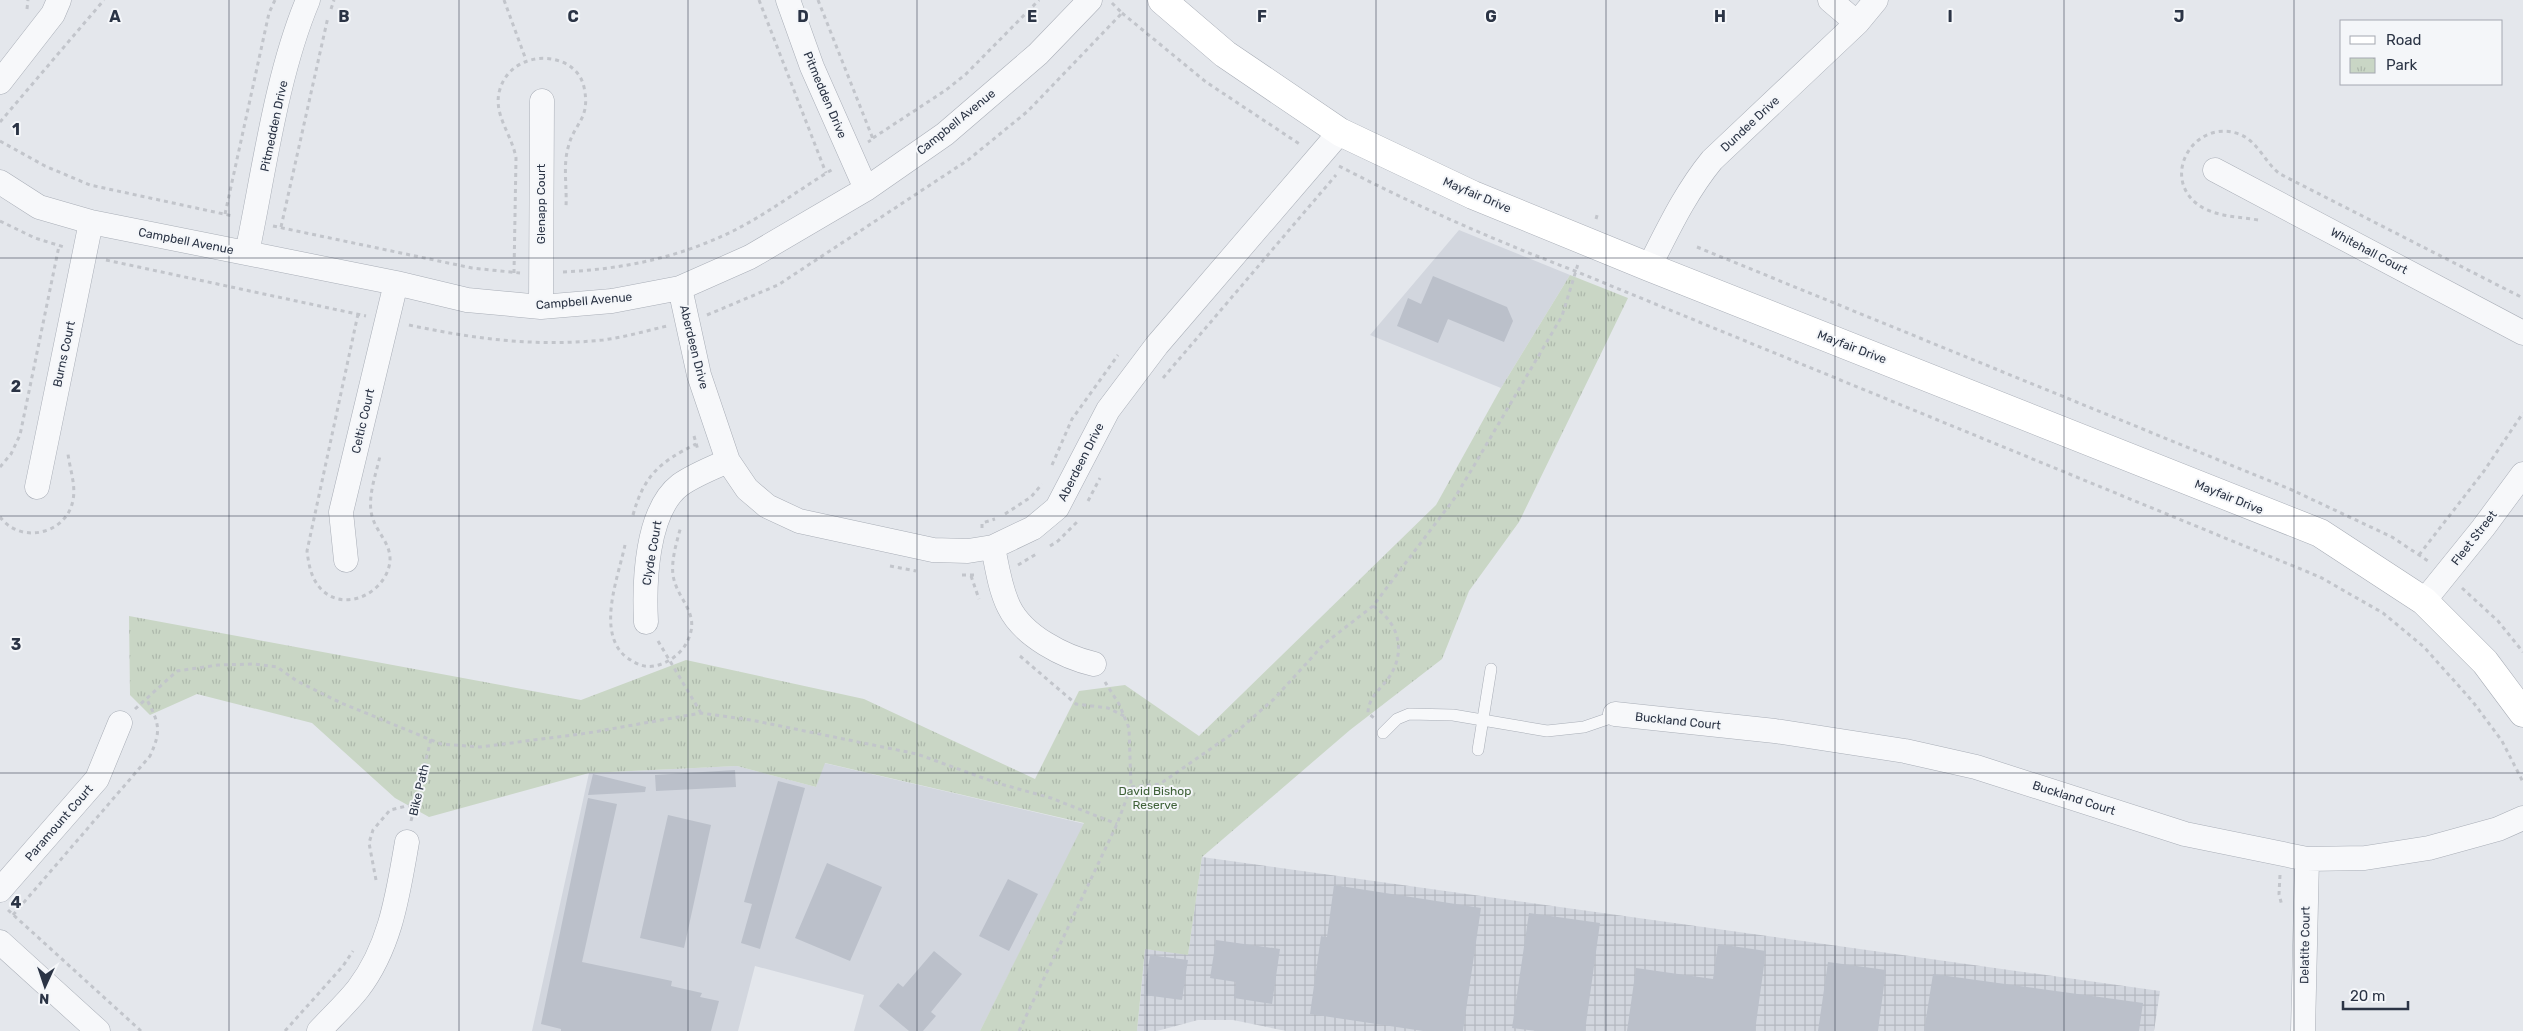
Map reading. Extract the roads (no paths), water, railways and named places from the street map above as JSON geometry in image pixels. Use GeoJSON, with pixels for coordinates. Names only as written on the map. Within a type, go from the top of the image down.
{"type":"FeatureCollection","features":[{"type":"Feature","properties":{"kind":"street"},"geometry":{"type":"LineString","coordinates":[[0,82],[53,14],[59,0]]}},
{"type":"Feature","properties":{"kind":"street","name":"Pitmedden Drive"},"geometry":{"type":"LineString","coordinates":[[247,253],[282,84],[299,22],[308,0]]}},
{"type":"Feature","properties":{"kind":"street","name":"Pitmedden Drive"},"geometry":{"type":"LineString","coordinates":[[788,0],[812,67],[866,189]]}},
{"type":"Feature","properties":{"kind":"street","name":"Campbell Avenue"},"geometry":{"type":"LineString","coordinates":[[0,182],[39,206],[91,222],[396,283],[467,300],[541,307],[612,301],[680,288],[750,257],[866,189],[945,134],[1038,54],[1090,0]]}},
{"type":"Feature","properties":{"kind":"street","name":"Mayfair Drive"},"geometry":{"type":"LineString","coordinates":[[1162,0],[1226,54],[1340,132],[1473,195],[1649,267],[2320,533],[2424,601],[2485,662],[2523,713]]}},
{"type":"Feature","properties":{"kind":"street"},"geometry":{"type":"LineString","coordinates":[[1830,0],[1857,22]]}},
{"type":"Feature","properties":{"kind":"street","name":"Dundee Drive"},"geometry":{"type":"LineString","coordinates":[[1649,267],[1692,184],[1712,160],[1857,22],[1876,0]]}},
{"type":"Feature","properties":{"kind":"street","name":"Glenapp Court"},"geometry":{"type":"LineString","coordinates":[[541,307],[542,101]]}},
{"type":"Feature","properties":{"kind":"street","name":"Aberdeen Drive"},"geometry":{"type":"LineString","coordinates":[[680,288],[675,328],[699,375],[728,462],[746,488],[766,506],[799,521],[933,550],[968,551],[993,547],[1033,528],[1057,508],[1108,410],[1146,360],[1340,132]]}},
{"type":"Feature","properties":{"kind":"street","name":"Whitehall Court"},"geometry":{"type":"LineString","coordinates":[[2215,170],[2523,333]]}},
{"type":"Feature","properties":{"kind":"street","name":"Burns Court"},"geometry":{"type":"LineString","coordinates":[[36,487],[91,222]]}},
{"type":"Feature","properties":{"kind":"street","name":"Celtic Court"},"geometry":{"type":"LineString","coordinates":[[346,560],[342,512],[396,283]]}},
{"type":"Feature","properties":{"kind":"street","name":"Clyde Court"},"geometry":{"type":"LineString","coordinates":[[646,622],[646,576],[657,519],[666,500],[679,486],[706,471],[728,462]]}},
{"type":"Feature","properties":{"kind":"street","name":"Fleet Street"},"geometry":{"type":"LineString","coordinates":[[2424,601],[2483,528],[2523,474]]}},
{"type":"Feature","properties":{"kind":"street"},"geometry":{"type":"LineString","coordinates":[[993,547],[1009,608],[1026,627],[1050,647],[1073,659],[1094,664]]}},
{"type":"Feature","properties":{"kind":"street","name":"Buckland Court"},"geometry":{"type":"LineString","coordinates":[[1618,714],[1775,731],[1905,751],[1976,767],[2185,834],[2307,859],[2365,858],[2429,848],[2498,829],[2523,818]]}},
{"type":"Feature","properties":{"kind":"street","name":"Paramount Court"},"geometry":{"type":"LineString","coordinates":[[3,900],[97,779],[120,723]]}},
{"type":"Feature","properties":{"kind":"street"},"geometry":{"type":"LineString","coordinates":[[319,1031],[358,988],[380,951],[395,912],[407,842]]}},
{"type":"Feature","properties":{"kind":"street","name":"Delatite Court"},"geometry":{"type":"LineString","coordinates":[[2303,1031],[2307,859]]}},
{"type":"Feature","properties":{"kind":"street"},"geometry":{"type":"LineString","coordinates":[[0,942],[98,1031]]}},
{"type":"Feature","properties":{"kind":"lane"},"geometry":{"type":"LineString","coordinates":[[1478,750],[1491,669]]}},
{"type":"Feature","properties":{"kind":"lane","name":"Buckland Court"},"geometry":{"type":"LineString","coordinates":[[1383,733],[1400,717],[1409,714],[1453,715],[1533,730],[1559,730],[1591,726],[1618,714]]}},
{"type":"Feature","properties":{"kind":"park label","name":"David Bishop Reserve"},"geometry":{"type":"Point","coordinates":[1155,798]}}]}
